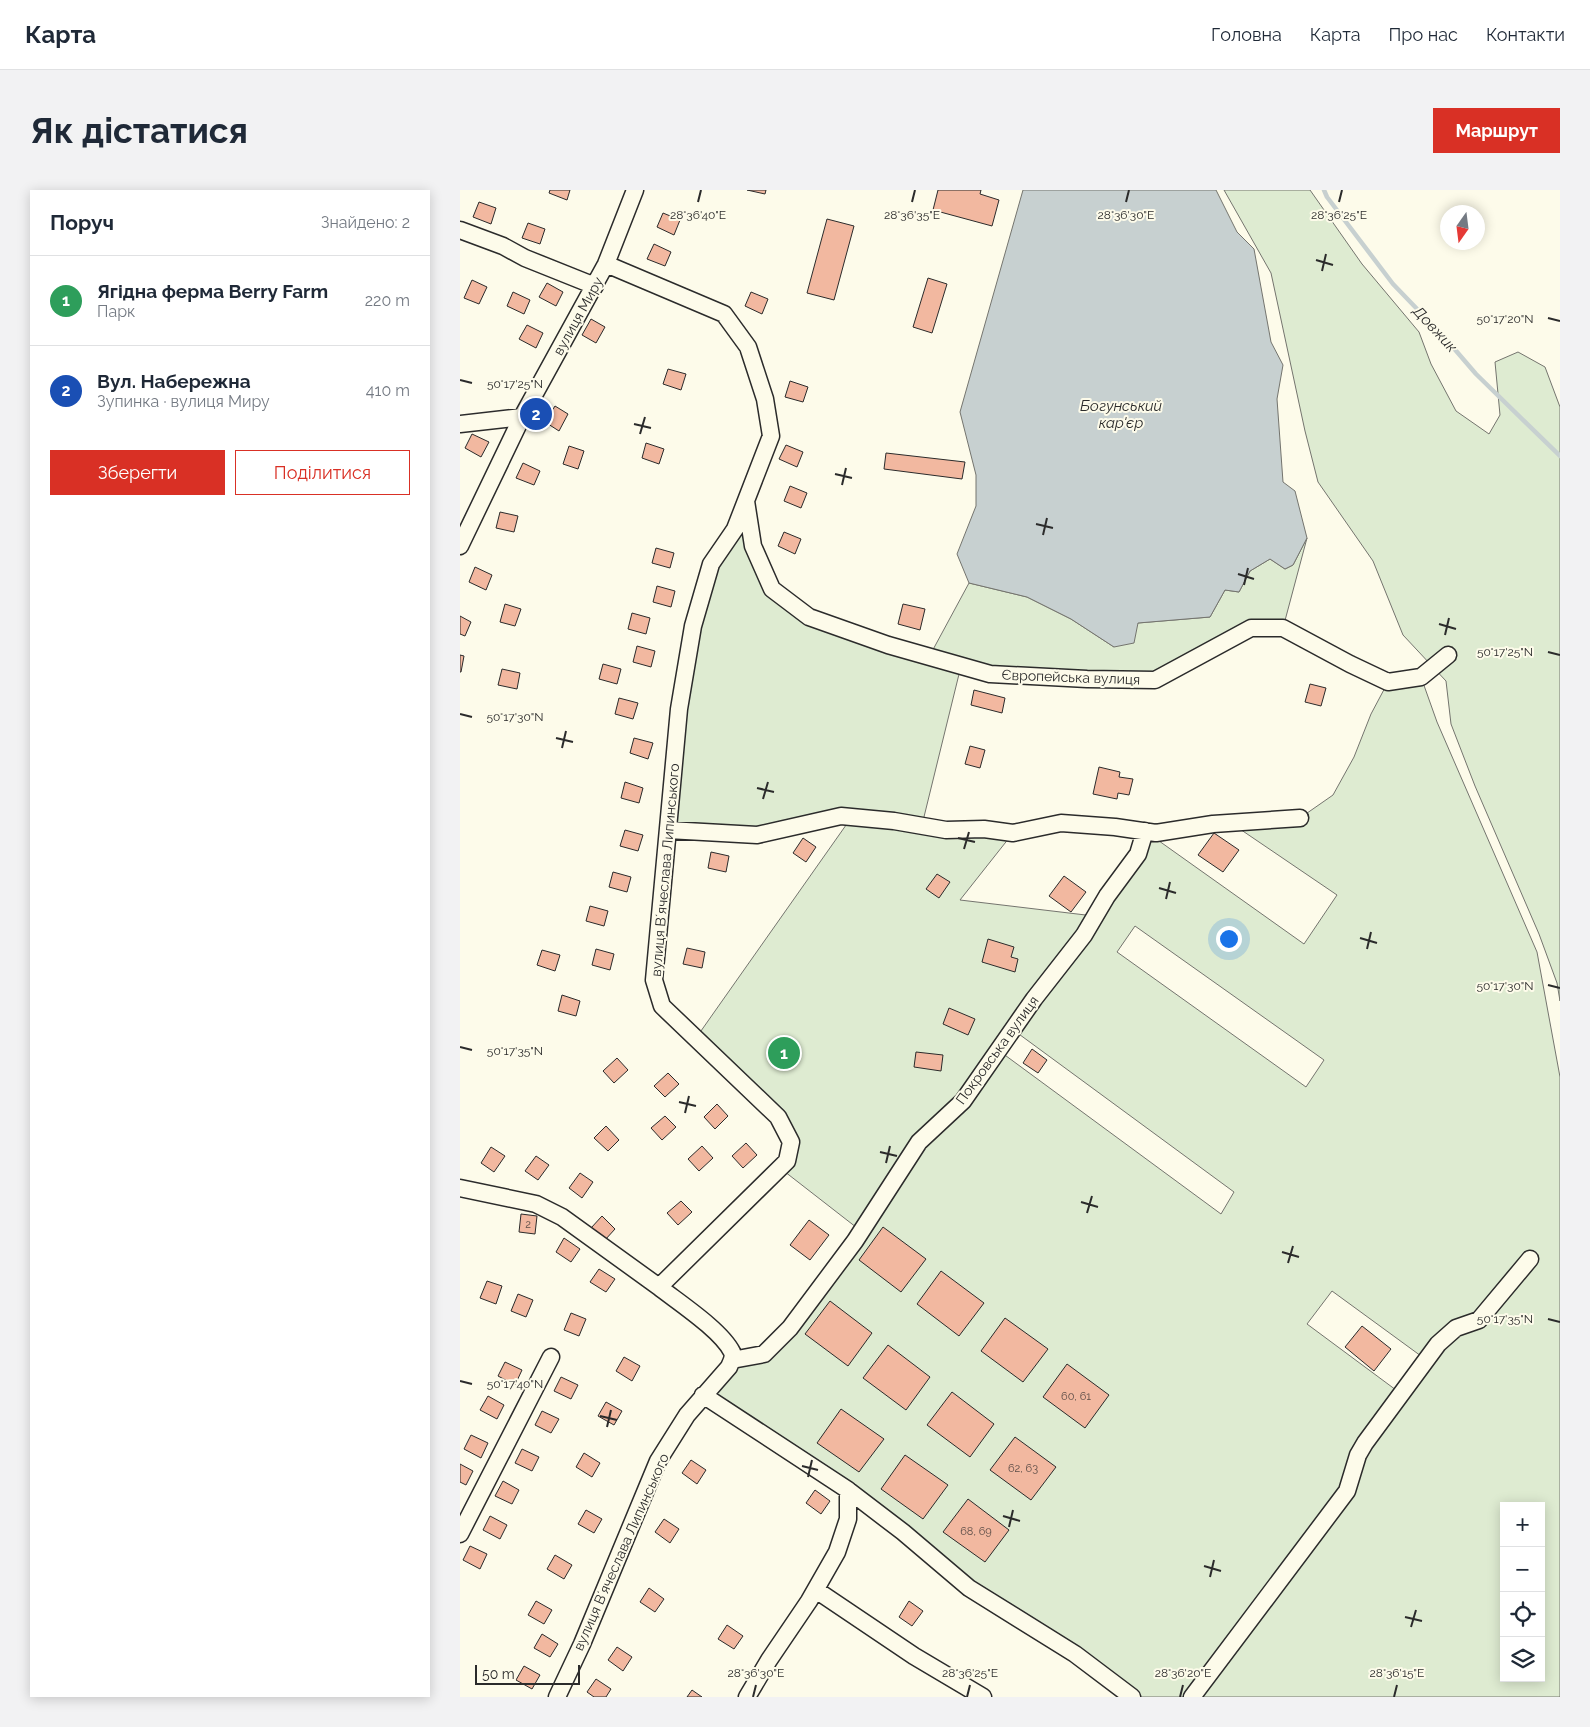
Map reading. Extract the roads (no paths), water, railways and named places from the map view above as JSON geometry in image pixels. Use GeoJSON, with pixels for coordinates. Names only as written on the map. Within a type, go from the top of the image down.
{"type":"FeatureCollection","features":[{"type":"Feature","properties":{"kind":"street","name":"вулиця Миру"},"geometry":{"type":"LineString","coordinates":[[460,546],[522,416],[606,264],[636,190]]}},
{"type":"Feature","properties":{"kind":"street"},"geometry":{"type":"LineString","coordinates":[[460,230],[503,246],[525,258],[595,286]]}},
{"type":"Feature","properties":{"kind":"street","name":"вулиця Вʼячеслава Липинського"},"geometry":{"type":"LineString","coordinates":[[606,264],[724,314],[748,347],[765,399],[771,436],[735,529],[711,564],[693,626],[679,710],[654,980],[662,1006],[778,1117],[791,1142],[787,1161],[659,1287]]}},
{"type":"Feature","properties":{"kind":"street"},"geometry":{"type":"LineString","coordinates":[[460,424],[522,416]]}},
{"type":"Feature","properties":{"kind":"street","name":"Європейська вулиця"},"geometry":{"type":"LineString","coordinates":[[746,501],[753,546],[772,589],[809,617],[888,645],[990,674],[1155,680],[1251,628],[1283,628],[1388,682],[1421,677],[1448,656]]}},
{"type":"Feature","properties":{"kind":"street"},"geometry":{"type":"LineString","coordinates":[[668,830],[756,835],[841,816],[894,821],[946,830],[984,829],[1013,833],[1060,823],[1156,832],[1213,824],[1300,818]]}},
{"type":"Feature","properties":{"kind":"street","name":"Покровська вулиця"},"geometry":{"type":"LineString","coordinates":[[732,1360],[764,1354],[790,1328],[855,1241],[919,1142],[963,1101],[1034,998],[1084,935],[1107,896],[1138,854],[1146,831]]}},
{"type":"Feature","properties":{"kind":"street"},"geometry":{"type":"LineString","coordinates":[[460,1188],[536,1204],[562,1217],[659,1287],[718,1334],[732,1353],[732,1360]]}},
{"type":"Feature","properties":{"kind":"street"},"geometry":{"type":"LineString","coordinates":[[1192,1697],[1347,1491],[1358,1455],[1438,1344],[1456,1328],[1478,1320],[1530,1259]]}},
{"type":"Feature","properties":{"kind":"street"},"geometry":{"type":"LineString","coordinates":[[460,1534],[551,1356]]}},
{"type":"Feature","properties":{"kind":"street","name":"вулиця Вʼячеслава Липинського"},"geometry":{"type":"LineString","coordinates":[[557,1697],[582,1644],[658,1461],[687,1415],[729,1367],[732,1360]]}},
{"type":"Feature","properties":{"kind":"street"},"geometry":{"type":"LineString","coordinates":[[703,1395],[848,1490],[903,1532],[969,1588],[1074,1654],[1132,1697]]}},
{"type":"Feature","properties":{"kind":"street"},"geometry":{"type":"LineString","coordinates":[[747,1697],[816,1590],[837,1552],[848,1519],[848,1490]]}},
{"type":"Feature","properties":{"kind":"street"},"geometry":{"type":"LineString","coordinates":[[816,1590],[914,1656],[983,1697]]}},
{"type":"Feature","properties":{"kind":"water","name":"Богунський кар'єр"},"geometry":{"type":"Polygon","coordinates":[[[1023,190],[1216,190],[1237,232],[1254,249],[1271,342],[1283,365],[1277,399],[1283,482],[1295,491],[1307,538],[1293,565],[1285,569],[1270,559],[1250,571],[1239,592],[1225,590],[1210,617],[1138,623],[1134,643],[1114,647],[1071,619],[1027,597],[969,583],[957,554],[976,506],[976,475],[960,412],[1023,190]]]}},
{"type":"Feature","properties":{"kind":"waterway","name":"Довжик"},"geometry":{"type":"LineString","coordinates":[[1324,190],[1327,197],[1393,284],[1445,338],[1476,374],[1560,456]]}},
{"type":"Feature","properties":{"kind":"place","name":"Вул. Набережна"},"geometry":{"type":"Point","coordinates":[536,414]}},
{"type":"Feature","properties":{"kind":"place","name":"Ягідна ферма Berry Farm"},"geometry":{"type":"Point","coordinates":[784,1053]}}]}
